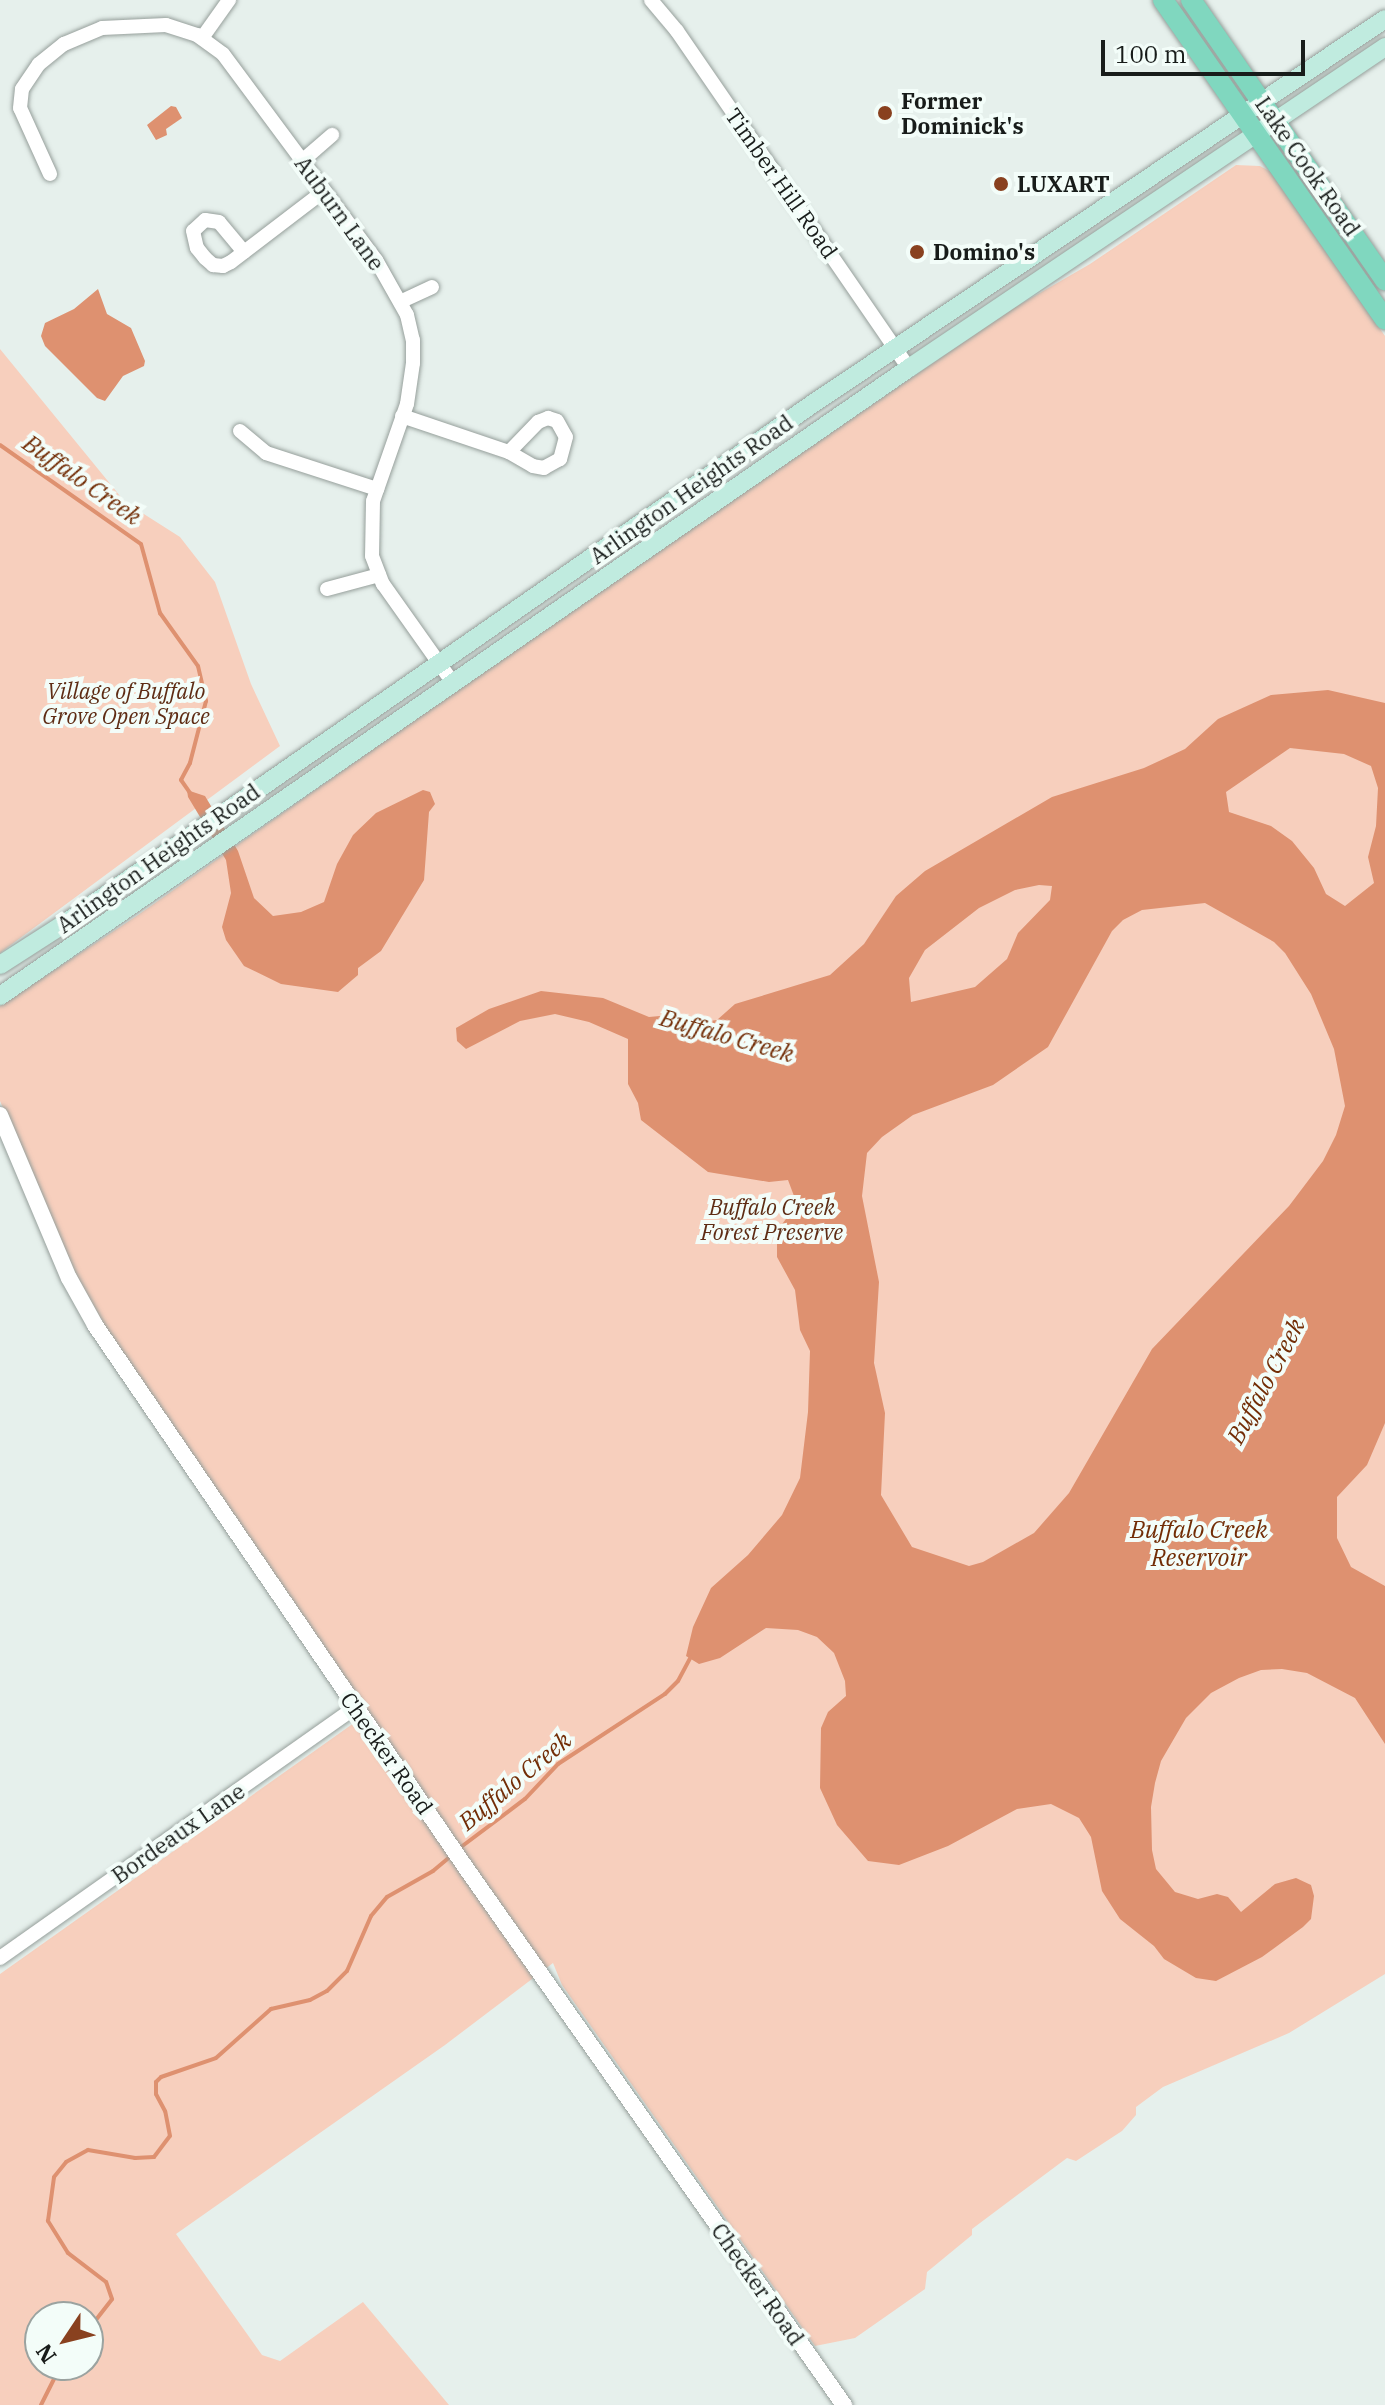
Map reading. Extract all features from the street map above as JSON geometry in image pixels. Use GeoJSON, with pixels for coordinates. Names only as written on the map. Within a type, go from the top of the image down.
{"type":"FeatureCollection","features":[{"type":"Feature","properties":{"kind":"main road","name":"Lake Cook Road"},"geometry":{"type":"LineString","coordinates":[[1163,0],[1244,116],[1267,127],[1385,280]]}},
{"type":"Feature","properties":{"kind":"main road","name":"Lake Cook Road"},"geometry":{"type":"LineString","coordinates":[[1191,0],[1262,103],[1267,127],[1385,319]]}},
{"type":"Feature","properties":{"kind":"main road","name":"Arlington Heights Road"},"geometry":{"type":"LineString","coordinates":[[0,965],[896,348],[1128,194],[1183,152],[1244,116],[1385,19]]}},
{"type":"Feature","properties":{"kind":"main road","name":"Arlington Heights Road"},"geometry":{"type":"LineString","coordinates":[[0,996],[909,368],[1385,47]]}},
{"type":"Feature","properties":{"kind":"street"},"geometry":{"type":"LineString","coordinates":[[202,38],[229,0]]}},
{"type":"Feature","properties":{"kind":"street","name":"Timber Hill Road"},"geometry":{"type":"LineString","coordinates":[[651,0],[677,31],[909,368]]}},
{"type":"Feature","properties":{"kind":"street","name":"Auburn Lane"},"geometry":{"type":"LineString","coordinates":[[50,174],[20,108],[22,89],[39,64],[64,44],[102,28],[166,25],[202,38],[223,54],[402,301],[413,340],[413,363],[402,416],[377,489],[370,532],[372,556],[379,575],[453,683]]}},
{"type":"Feature","properties":{"kind":"street"},"geometry":{"type":"LineString","coordinates":[[302,161],[332,135]]}},
{"type":"Feature","properties":{"kind":"street"},"geometry":{"type":"LineString","coordinates":[[244,252],[324,191]]}},
{"type":"Feature","properties":{"kind":"street"},"geometry":{"type":"LineString","coordinates":[[402,301],[432,287]]}},
{"type":"Feature","properties":{"kind":"street"},"geometry":{"type":"LineString","coordinates":[[402,416],[509,452]]}},
{"type":"Feature","properties":{"kind":"street"},"geometry":{"type":"LineString","coordinates":[[240,431],[266,453],[377,489]]}},
{"type":"Feature","properties":{"kind":"street"},"geometry":{"type":"LineString","coordinates":[[327,589],[379,575]]}},
{"type":"Feature","properties":{"kind":"street","name":"Checker Road"},"geometry":{"type":"LineString","coordinates":[[0,1115],[69,1278],[95,1325],[355,1708],[844,2405]]}},
{"type":"Feature","properties":{"kind":"street","name":"Bordeaux Lane"},"geometry":{"type":"LineString","coordinates":[[0,1958],[355,1708]]}},
{"type":"Feature","properties":{"kind":"green space","name":"Buffalo Creek Forest Preserve"},"geometry":{"type":"Polygon","coordinates":[[[1236,165],[1260,166],[1271,172],[1385,336],[1385,1974],[1289,2033],[1163,2087],[1136,2107],[1136,2115],[1122,2131],[1076,2161],[1067,2158],[972,2229],[972,2235],[927,2272],[925,2289],[855,2338],[815,2346],[562,1985],[553,1963],[445,2045],[176,2234],[262,2355],[280,2361],[363,2302],[449,2405],[0,2405],[0,1974],[368,1713],[115,1344],[64,1254],[0,1101],[0,1006],[138,915],[494,664],[1012,309],[1090,264],[1236,165]]]}},
{"type":"Feature","properties":{"kind":"green space","name":"Village of Buffalo Grove Open Space"},"geometry":{"type":"Polygon","coordinates":[[[0,349],[125,502],[180,537],[215,582],[251,684],[280,746],[0,953],[0,349]]]}},
{"type":"Feature","properties":{"kind":"water"},"geometry":{"type":"Polygon","coordinates":[[[171,106],[176,107],[182,118],[166,129],[167,135],[156,140],[147,125],[171,106]]]}},
{"type":"Feature","properties":{"kind":"water"},"geometry":{"type":"Polygon","coordinates":[[[98,289],[107,314],[131,328],[145,361],[144,366],[123,376],[105,401],[97,398],[45,346],[41,336],[45,323],[74,309],[98,289]]]}},
{"type":"Feature","properties":{"kind":"water","name":"Buffalo Creek Reservoir"},"geometry":{"type":"Polygon","coordinates":[[[1328,690],[1385,703],[1385,1423],[1367,1465],[1337,1497],[1337,1538],[1351,1567],[1385,1586],[1385,1744],[1355,1698],[1307,1673],[1282,1669],[1261,1670],[1239,1678],[1211,1693],[1186,1718],[1161,1761],[1155,1783],[1151,1807],[1152,1850],[1156,1869],[1175,1892],[1198,1899],[1217,1894],[1228,1897],[1241,1912],[1275,1884],[1296,1878],[1311,1885],[1314,1896],[1311,1919],[1303,1927],[1262,1957],[1216,1981],[1196,1978],[1164,1959],[1154,1946],[1120,1919],[1102,1891],[1091,1837],[1079,1818],[1051,1804],[1017,1809],[948,1846],[899,1865],[868,1861],[837,1825],[820,1788],[821,1728],[828,1712],[846,1696],[845,1681],[834,1653],[817,1637],[798,1630],[766,1628],[720,1658],[699,1664],[686,1656],[693,1627],[711,1588],[748,1555],[782,1515],[800,1478],[808,1412],[810,1351],[800,1330],[795,1290],[777,1257],[777,1231],[797,1204],[788,1180],[769,1182],[708,1172],[641,1120],[638,1103],[628,1084],[628,1039],[589,1022],[555,1014],[520,1021],[466,1049],[457,1041],[456,1028],[489,1009],[541,991],[603,998],[649,1017],[681,1014],[700,1022],[717,1020],[735,1004],[830,975],[864,944],[896,896],[925,871],[1052,797],[1144,768],[1185,749],[1218,719],[1271,695],[1328,690]],[[1290,748],[1226,792],[1229,812],[1271,826],[1292,841],[1314,868],[1326,894],[1345,906],[1374,883],[1368,857],[1376,826],[1378,788],[1371,766],[1344,754],[1290,748]],[[1052,886],[1015,890],[979,908],[925,950],[909,978],[911,1002],[975,987],[1007,959],[1018,933],[1050,900],[1052,886]],[[1205,903],[1142,910],[1123,920],[1112,931],[1048,1047],[993,1085],[913,1115],[882,1137],[867,1153],[862,1196],[879,1282],[874,1363],[885,1413],[881,1495],[912,1547],[969,1566],[983,1562],[1034,1533],[1069,1493],[1152,1349],[1289,1206],[1323,1161],[1336,1135],[1345,1106],[1334,1049],[1311,994],[1285,953],[1274,942],[1205,903]]]}},
{"type":"Feature","properties":{"kind":"water"},"geometry":{"type":"Polygon","coordinates":[[[187,790],[205,796],[238,851],[254,898],[273,916],[301,912],[324,902],[337,864],[353,835],[376,813],[423,790],[430,792],[435,804],[429,812],[424,880],[381,951],[358,968],[358,975],[338,992],[281,984],[244,966],[226,940],[222,927],[231,893],[226,860],[188,797],[187,790]]]}},
{"type":"Feature","properties":{"kind":"waterway","name":"Buffalo Creek"},"geometry":{"type":"LineString","coordinates":[[0,445],[141,544],[160,613],[198,666],[206,701],[190,763],[181,780],[190,793]]}},
{"type":"Feature","properties":{"kind":"waterway","name":"Buffalo Creek"},"geometry":{"type":"LineString","coordinates":[[457,1850],[525,1799],[558,1764],[665,1694],[678,1681],[691,1657]]}},
{"type":"Feature","properties":{"kind":"waterway","name":"Buffalo Creek"},"geometry":{"type":"LineString","coordinates":[[104,2309],[112,2299],[106,2282],[68,2253],[48,2221],[54,2177],[66,2162],[88,2150],[135,2158],[154,2157],[170,2136],[165,2111],[156,2094],[156,2082],[161,2077],[216,2058],[271,2009],[310,2000],[327,1991],[347,1971],[371,1916],[387,1897],[433,1871],[451,1856]]}},
{"type":"Feature","properties":{"kind":"waterway","name":"Buffalo Creek"},"geometry":{"type":"LineString","coordinates":[[41,2405],[53,2381]]}},
{"type":"Feature","properties":{"kind":"place","name":"Former Dominick's"},"geometry":{"type":"Point","coordinates":[885,113]}},
{"type":"Feature","properties":{"kind":"place","name":"LUXART"},"geometry":{"type":"Point","coordinates":[1001,184]}},
{"type":"Feature","properties":{"kind":"place","name":"Domino's"},"geometry":{"type":"Point","coordinates":[917,252]}}]}
